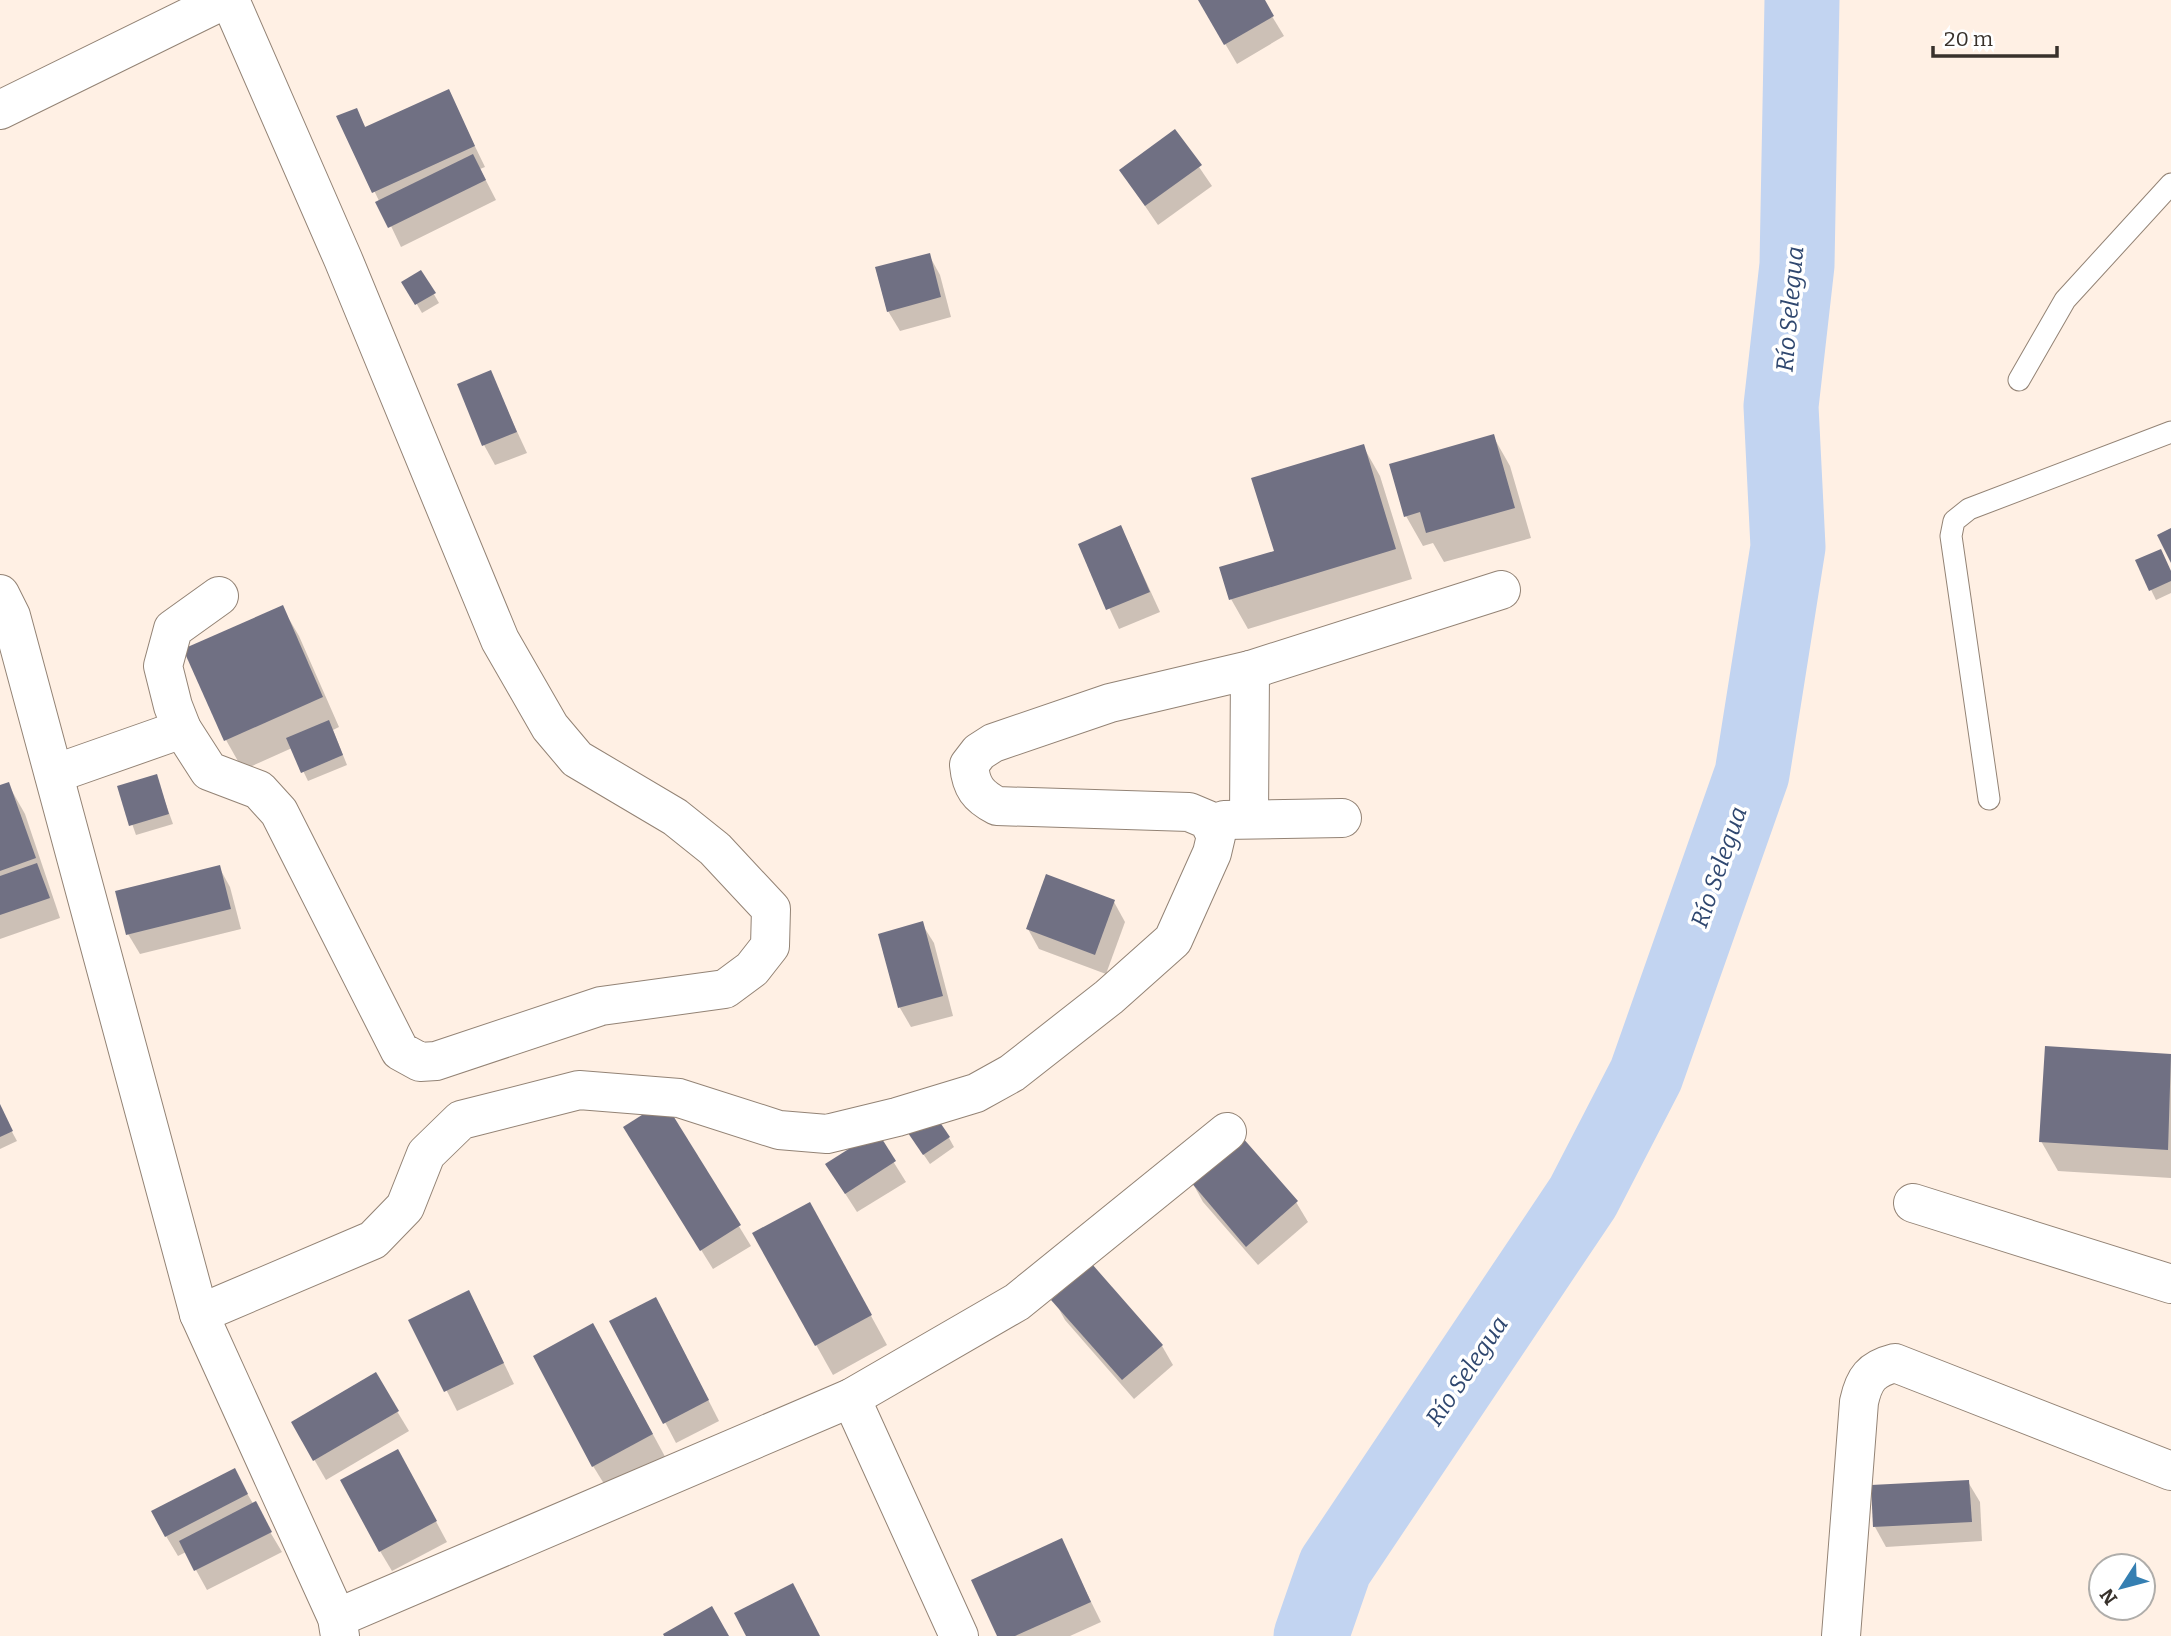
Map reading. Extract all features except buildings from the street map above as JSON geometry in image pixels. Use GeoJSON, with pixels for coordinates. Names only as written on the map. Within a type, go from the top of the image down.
{"type":"FeatureCollection","features":[{"type":"Feature","properties":{"kind":"street"},"geometry":{"type":"LineString","coordinates":[[0,110],[224,0]]}},
{"type":"Feature","properties":{"kind":"street"},"geometry":{"type":"LineString","coordinates":[[219,596],[173,629],[163,666],[182,729],[209,771],[260,790],[279,812],[400,1051],[420,1062],[454,1058],[601,1006],[725,989],[751,969],[770,946],[771,909],[715,849],[675,817],[577,759],[550,727],[506,651],[343,260],[230,0]]}},
{"type":"Feature","properties":{"kind":"street"},"geometry":{"type":"LineString","coordinates":[[1342,818],[1208,820],[1189,811],[997,806],[981,798],[971,782],[970,765],[979,752],[993,743],[1110,703],[1250,670],[1501,590]]}},
{"type":"Feature","properties":{"kind":"street"},"geometry":{"type":"LineString","coordinates":[[0,594],[11,616],[199,1314],[339,1627],[851,1398],[1017,1302],[1227,1132]]}},
{"type":"Feature","properties":{"kind":"street"},"geometry":{"type":"LineString","coordinates":[[1249,819],[1250,670]]}},
{"type":"Feature","properties":{"kind":"street"},"geometry":{"type":"LineString","coordinates":[[54,774],[182,729]]}},
{"type":"Feature","properties":{"kind":"street"},"geometry":{"type":"LineString","coordinates":[[199,1314],[373,1240],[405,1207],[426,1154],[461,1120],[579,1090],[679,1098],[779,1130],[827,1134],[897,1117],[976,1093],[1012,1073],[1108,997],[1173,940],[1212,853],[1216,836],[1208,820]]}},
{"type":"Feature","properties":{"kind":"street"},"geometry":{"type":"LineString","coordinates":[[1913,1203],[2171,1284]]}},
{"type":"Feature","properties":{"kind":"street"},"geometry":{"type":"LineString","coordinates":[[1841,1636],[1859,1402],[1863,1383],[1877,1368],[1895,1363],[2171,1471]]}},
{"type":"Feature","properties":{"kind":"street"},"geometry":{"type":"LineString","coordinates":[[851,1398],[956,1635]]}},
{"type":"Feature","properties":{"kind":"lane"},"geometry":{"type":"LineString","coordinates":[[2019,380],[2065,300],[2171,184]]}},
{"type":"Feature","properties":{"kind":"lane"},"geometry":{"type":"LineString","coordinates":[[1989,799],[1951,536],[1954,521],[1969,509],[2171,432]]}},
{"type":"Feature","properties":{"kind":"waterway","name":"Río Selegua"},"geometry":{"type":"LineString","coordinates":[[1311,1636],[1335,1567],[1583,1197],[1646,1075],[1752,774],[1788,547],[1781,406],[1797,265],[1802,0]]}}]}
